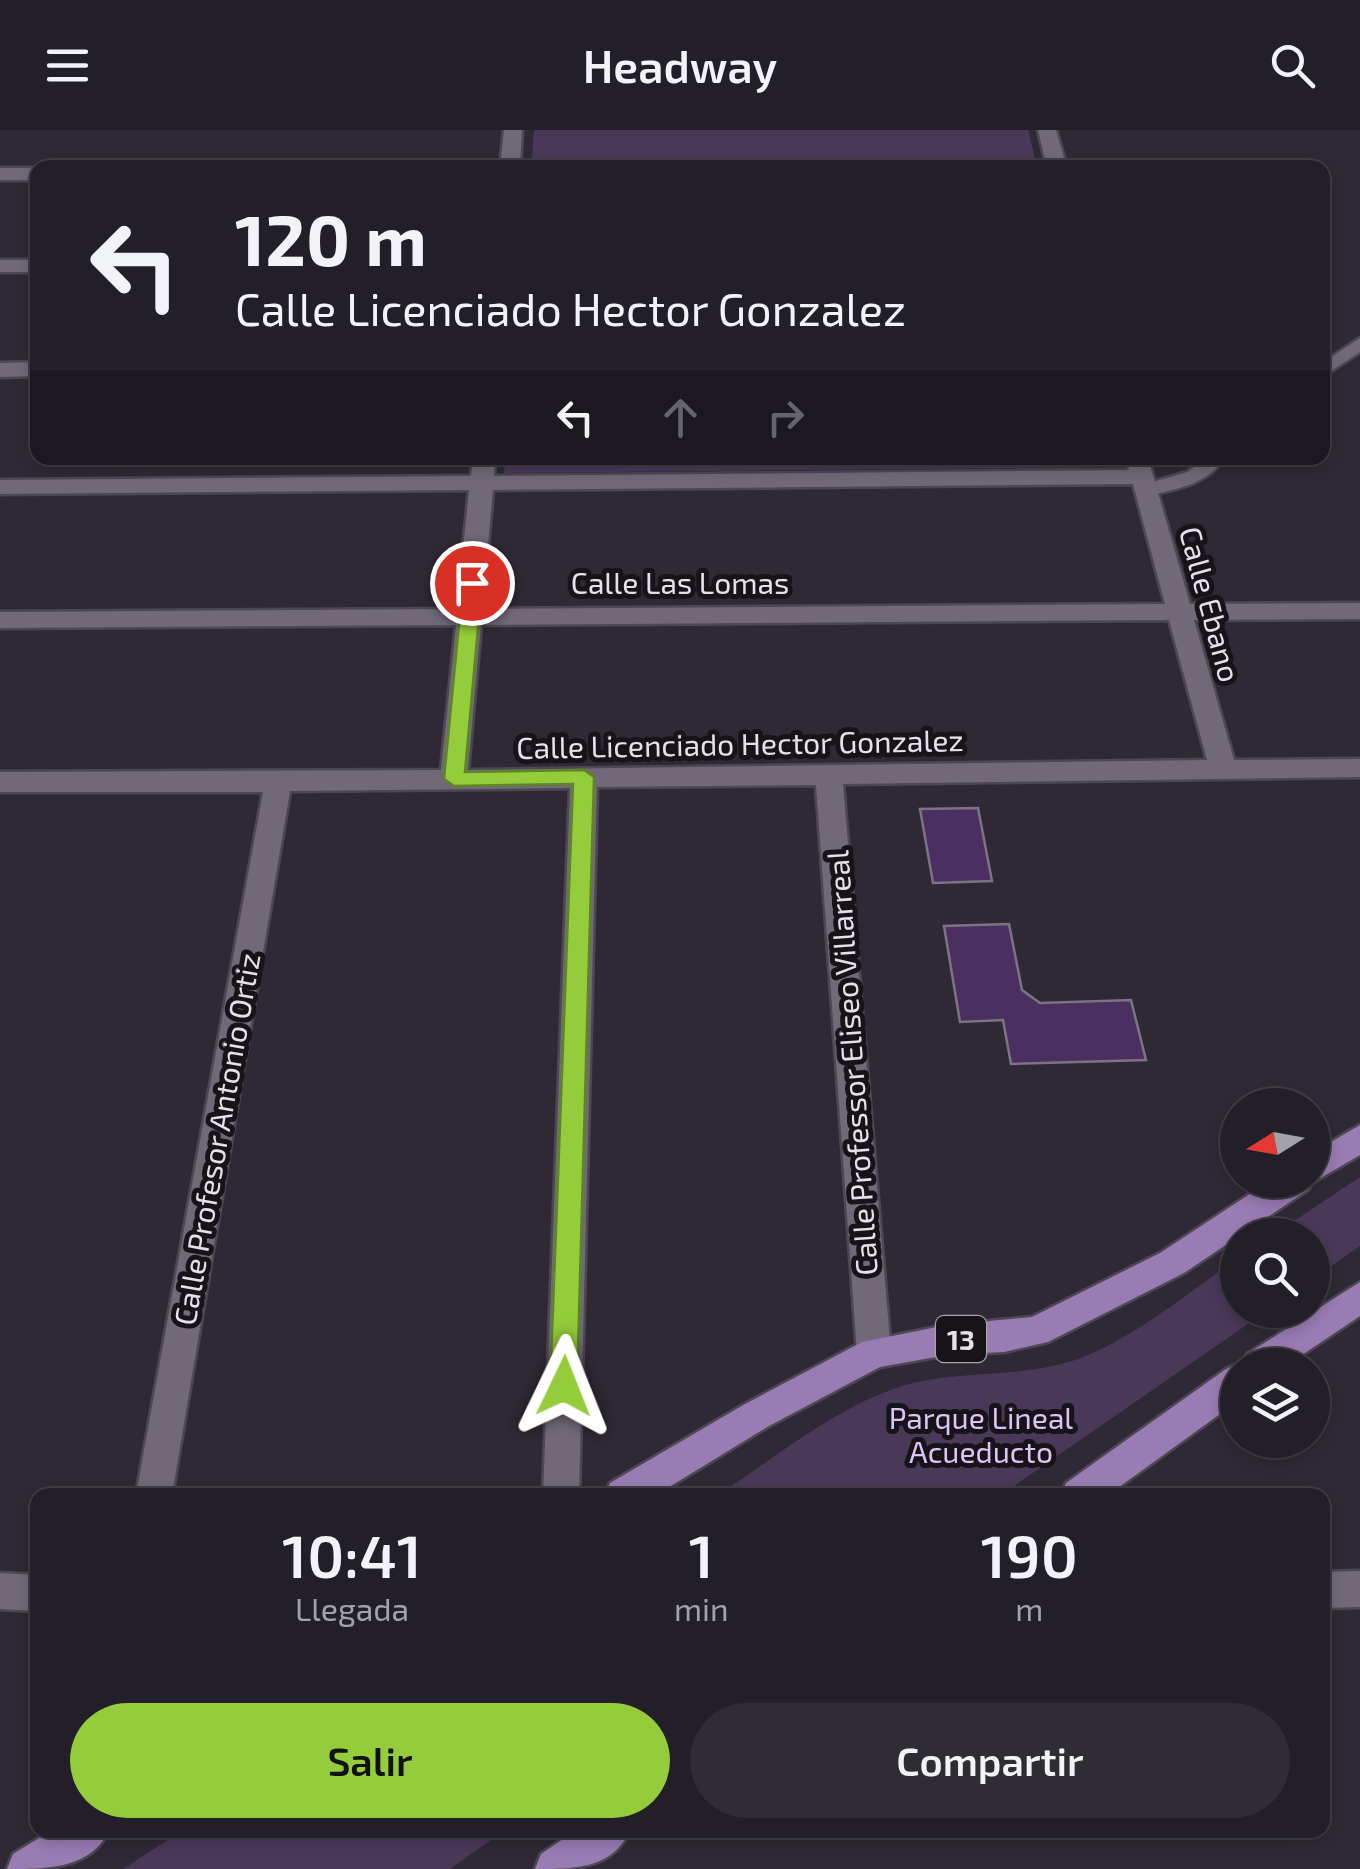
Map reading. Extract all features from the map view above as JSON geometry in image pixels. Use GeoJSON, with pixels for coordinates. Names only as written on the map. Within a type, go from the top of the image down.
{"type":"FeatureCollection","features":[{"type":"Feature","properties":{"kind":"main road"},"geometry":{"type":"LineString","coordinates":[[1330,1158],[1360,1138]]}},
{"type":"Feature","properties":{"kind":"main road","name":"13"},"geometry":{"type":"LineString","coordinates":[[635,1488],[757,1414],[874,1353],[947,1340],[1036,1331],[1172,1264],[1270,1198]]}},
{"type":"Feature","properties":{"kind":"main road"},"geometry":{"type":"LineString","coordinates":[[1284,1348],[1360,1297]]}},
{"type":"Feature","properties":{"kind":"main road"},"geometry":{"type":"LineString","coordinates":[[1089,1488],[1220,1393]]}},
{"type":"Feature","properties":{"kind":"main road"},"geometry":{"type":"LineString","coordinates":[[28,1869],[76,1838]]}},
{"type":"Feature","properties":{"kind":"main road"},"geometry":{"type":"LineString","coordinates":[[556,1869],[599,1838]]}},
{"type":"Feature","properties":{"kind":"street"},"geometry":{"type":"LineString","coordinates":[[511,160],[514,130]]}},
{"type":"Feature","properties":{"kind":"street"},"geometry":{"type":"LineString","coordinates":[[1047,130],[1055,160]]}},
{"type":"Feature","properties":{"kind":"street"},"geometry":{"type":"LineString","coordinates":[[0,174],[30,174]]}},
{"type":"Feature","properties":{"kind":"street"},"geometry":{"type":"LineString","coordinates":[[0,266],[30,266]]}},
{"type":"Feature","properties":{"kind":"street"},"geometry":{"type":"LineString","coordinates":[[0,370],[30,369]]}},
{"type":"Feature","properties":{"kind":"street"},"geometry":{"type":"LineString","coordinates":[[454,779],[483,470]]}},
{"type":"Feature","properties":{"kind":"street"},"geometry":{"type":"LineString","coordinates":[[0,486],[483,470],[1142,475]]}},
{"type":"Feature","properties":{"kind":"street","name":"Calle Ebano"},"geometry":{"type":"LineString","coordinates":[[1142,475],[1223,769]]}},
{"type":"Feature","properties":{"kind":"street","name":"Calle Las Lomas"},"geometry":{"type":"LineString","coordinates":[[0,620],[1360,611]]}},
{"type":"Feature","properties":{"kind":"street","name":"Calle Licenciado Hector Gonzalez"},"geometry":{"type":"LineString","coordinates":[[0,782],[1360,768]]}},
{"type":"Feature","properties":{"kind":"street","name":"Calle Professor Eliseo Villarreal"},"geometry":{"type":"LineString","coordinates":[[829,774],[874,1353]]}},
{"type":"Feature","properties":{"kind":"street"},"geometry":{"type":"LineString","coordinates":[[561,1488],[584,777]]}},
{"type":"Feature","properties":{"kind":"street","name":"Calle Profesor Antonio Ortiz"},"geometry":{"type":"LineString","coordinates":[[155,1488],[278,782]]}},
{"type":"Feature","properties":{"kind":"street"},"geometry":{"type":"LineString","coordinates":[[1330,1590],[1360,1589]]}},
{"type":"Feature","properties":{"kind":"street"},"geometry":{"type":"LineString","coordinates":[[0,1592],[30,1593]]}},
{"type":"Feature","properties":{"kind":"lane"},"geometry":{"type":"LineString","coordinates":[[1330,366],[1360,343]]}},
{"type":"Feature","properties":{"kind":"lane"},"geometry":{"type":"LineString","coordinates":[[1142,475],[1195,476],[1211,465]]}},
{"type":"Feature","properties":{"kind":"green space"},"geometry":{"type":"Polygon","coordinates":[[[534,130],[1028,130],[1035,160],[532,160],[534,130]]]}},
{"type":"Feature","properties":{"kind":"green space"},"geometry":{"type":"Polygon","coordinates":[[[505,465],[1113,467],[504,473],[505,465]]]}},
{"type":"Feature","properties":{"kind":"green space"},"geometry":{"type":"Polygon","coordinates":[[[1360,1177],[1360,1246],[1330,1267],[1330,1218],[1298,1218],[1360,1177]]]}},
{"type":"Feature","properties":{"kind":"green space","name":"Parque Lineal Acueducto"},"geometry":{"type":"Polygon","coordinates":[[[1220,1271],[1220,1328],[1242,1328],[1011,1488],[728,1488],[830,1420],[877,1395],[939,1378],[1053,1366],[1125,1336],[1220,1271]]]}},
{"type":"Feature","properties":{"kind":"green space"},"geometry":{"type":"Polygon","coordinates":[[[171,1838],[494,1838],[450,1869],[123,1869],[171,1838]]]}},
{"type":"Feature","properties":{"kind":"building"},"geometry":{"type":"Polygon","coordinates":[[[978,808],[992,881],[933,883],[920,809],[978,808]]]}},
{"type":"Feature","properties":{"kind":"building"},"geometry":{"type":"Polygon","coordinates":[[[1009,924],[1022,990],[1040,1003],[1131,1000],[1146,1060],[1011,1064],[1003,1020],[960,1022],[944,926],[1009,924]]]}},
{"type":"Feature","properties":{"kind":"route"},"geometry":{"type":"LineString","coordinates":[[472,583],[454,779],[584,777],[564,1386]]}}]}
